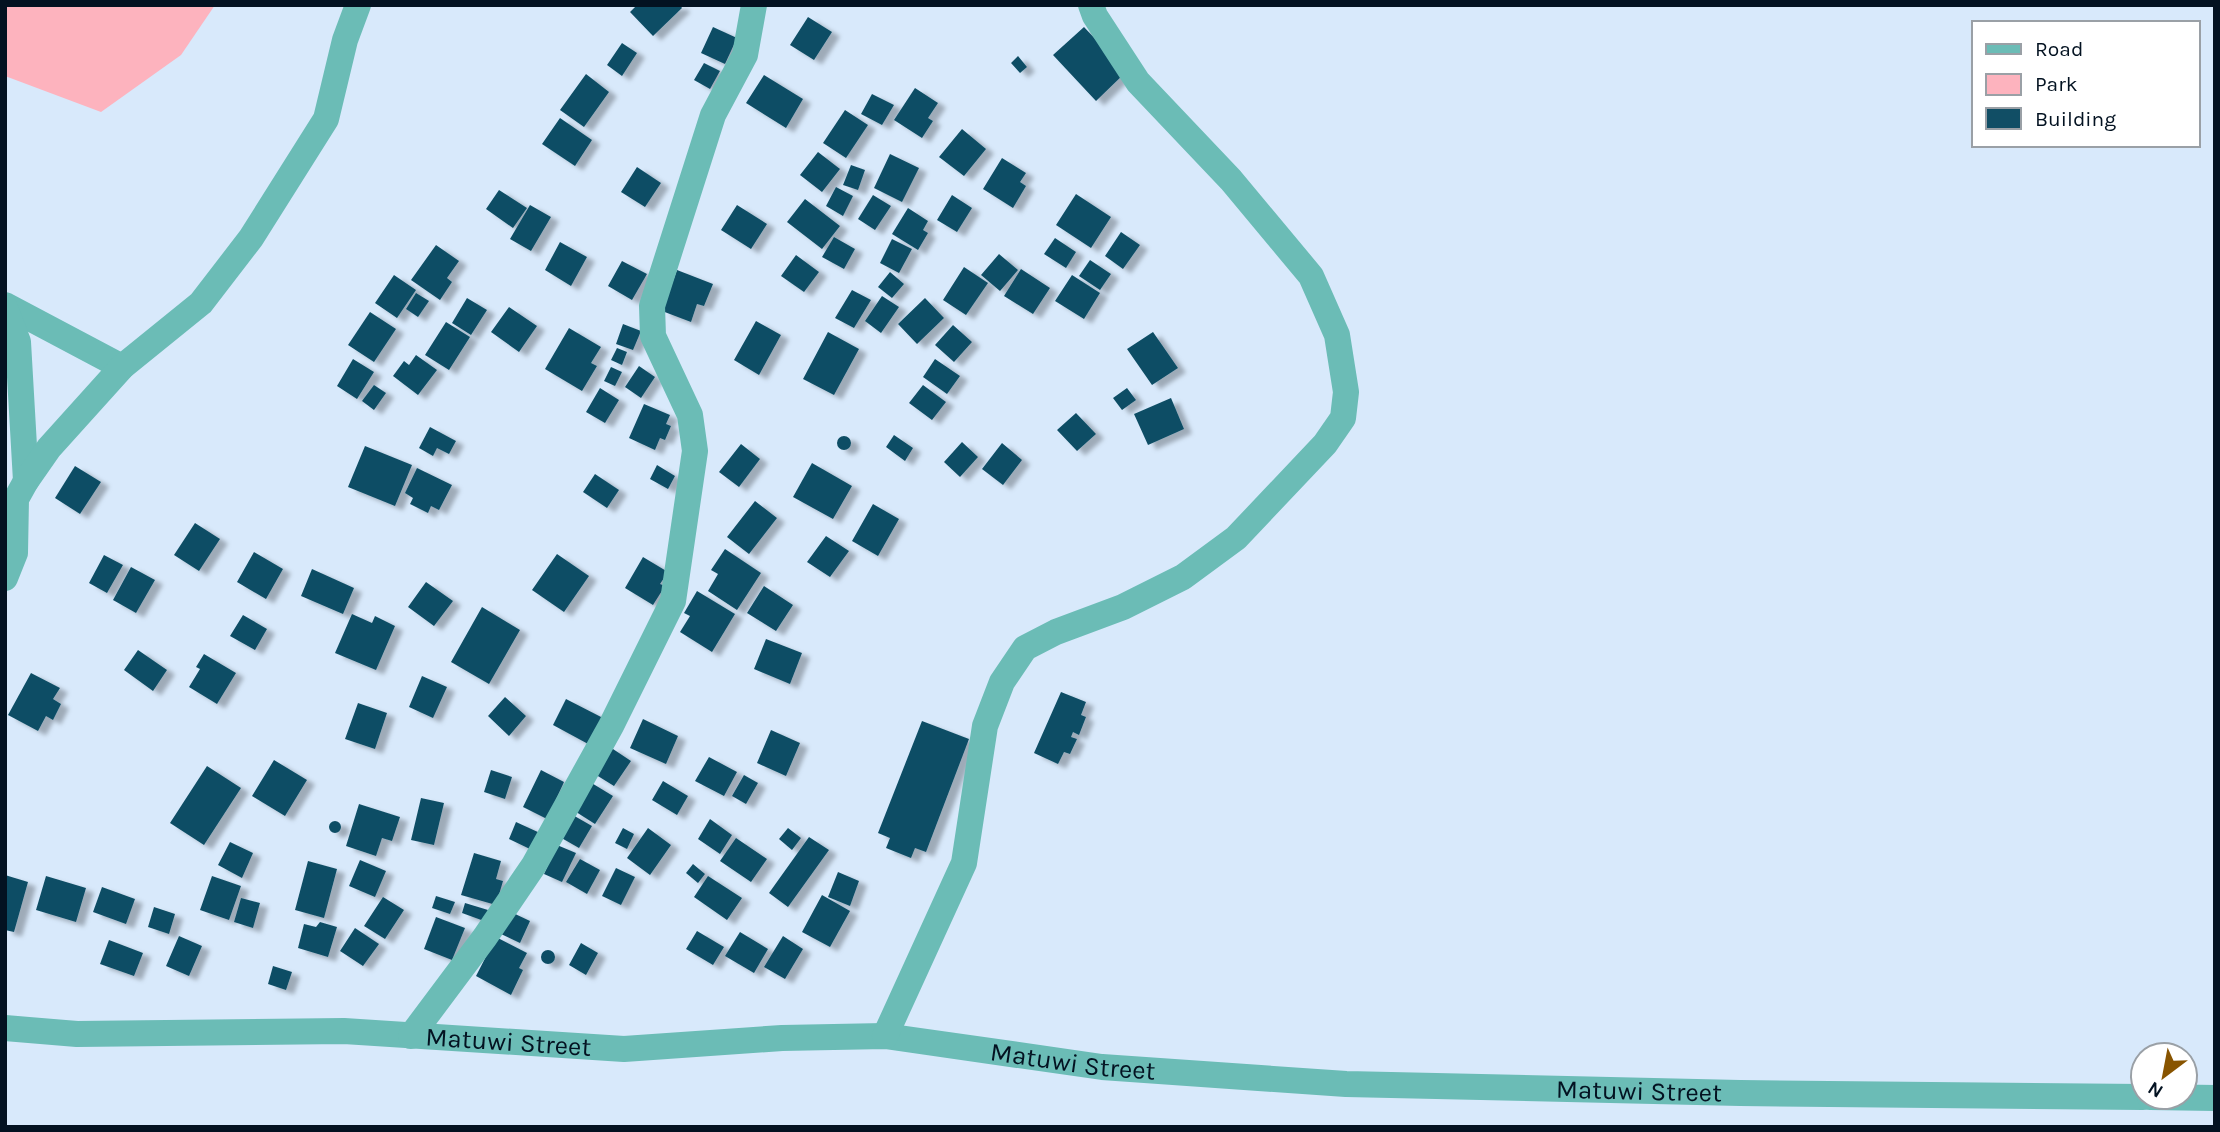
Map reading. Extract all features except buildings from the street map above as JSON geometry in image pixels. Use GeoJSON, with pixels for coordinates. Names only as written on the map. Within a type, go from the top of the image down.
{"type":"FeatureCollection","features":[{"type":"Feature","properties":{"kind":"street"},"geometry":{"type":"LineString","coordinates":[[5,578],[15,553],[16,499],[26,481],[48,448],[122,367],[201,303],[251,238],[326,119],[345,40],[358,5]]}},
{"type":"Feature","properties":{"kind":"street"},"geometry":{"type":"LineString","coordinates":[[411,1036],[485,937],[534,865],[611,726],[673,601],[695,451],[690,415],[653,336],[652,306],[713,115],[746,55],[754,5]]}},
{"type":"Feature","properties":{"kind":"street"},"geometry":{"type":"LineString","coordinates":[[885,1036],[964,863],[985,726],[1002,682],[1025,648],[1056,632],[1123,607],[1194,570],[1236,538],[1325,444],[1343,418],[1346,392],[1337,335],[1311,276],[1231,180],[1138,82],[1095,16],[1091,5]]}},
{"type":"Feature","properties":{"kind":"street"},"geometry":{"type":"LineString","coordinates":[[5,307],[122,367]]}},
{"type":"Feature","properties":{"kind":"street"},"geometry":{"type":"LineString","coordinates":[[5,307],[18,342],[26,481]]}},
{"type":"Feature","properties":{"kind":"street","name":"Matuwi Street"},"geometry":{"type":"LineString","coordinates":[[5,1028],[77,1034],[344,1031],[624,1049],[782,1038],[885,1036],[1102,1068],[1346,1084],[1726,1093],[2129,1097]]}},
{"type":"Feature","properties":{"kind":"green space"},"geometry":{"type":"Polygon","coordinates":[[[5,5],[215,5],[181,55],[101,112],[5,76],[5,5]]]}}]}
